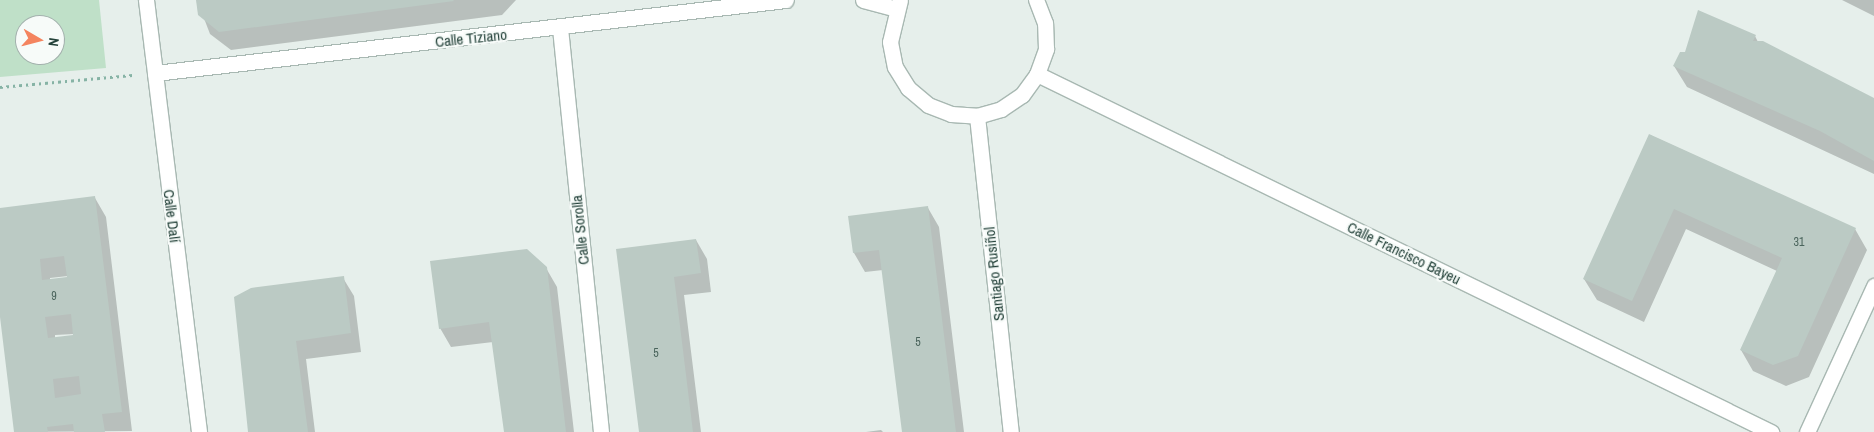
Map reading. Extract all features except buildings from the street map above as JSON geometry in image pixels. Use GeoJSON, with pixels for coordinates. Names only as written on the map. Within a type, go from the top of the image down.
{"type":"FeatureCollection","features":[{"type":"Feature","properties":{"kind":"street","name":"Calle Dalí"},"geometry":{"type":"LineString","coordinates":[[146,0],[199,432]]}},
{"type":"Feature","properties":{"kind":"street","name":"Calle Tiziano"},"geometry":{"type":"LineString","coordinates":[[155,73],[560,28],[786,0]]}},
{"type":"Feature","properties":{"kind":"street"},"geometry":{"type":"LineString","coordinates":[[863,0],[898,5],[890,42],[895,66],[908,88],[928,105],[951,114],[977,116],[1001,109],[1022,95],[1037,74],[1046,49],[1045,23],[1036,0]]}},
{"type":"Feature","properties":{"kind":"street","name":"Calle Sorolla"},"geometry":{"type":"LineString","coordinates":[[560,28],[601,432]]}},
{"type":"Feature","properties":{"kind":"street","name":"Calle Francisco Bayeu"},"geometry":{"type":"LineString","coordinates":[[1037,74],[1771,432]]}},
{"type":"Feature","properties":{"kind":"street","name":"Santiago Rusiñol"},"geometry":{"type":"LineString","coordinates":[[977,116],[1011,432]]}},
{"type":"Feature","properties":{"kind":"street"},"geometry":{"type":"LineString","coordinates":[[1807,432],[1874,286]]}},
{"type":"Feature","properties":{"kind":"path"},"geometry":{"type":"LineString","coordinates":[[0,87],[155,73]]}},
{"type":"Feature","properties":{"kind":"green space"},"geometry":{"type":"Polygon","coordinates":[[[0,0],[99,0],[106,68],[0,77],[0,0]]]}}]}
